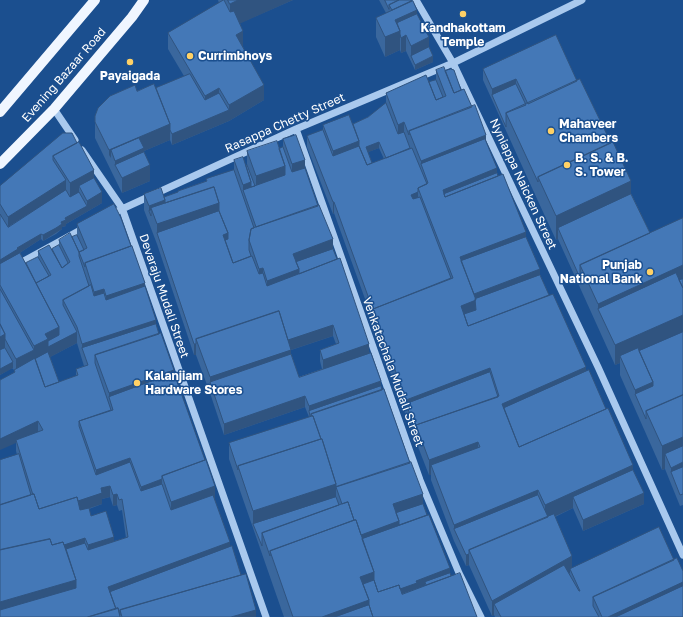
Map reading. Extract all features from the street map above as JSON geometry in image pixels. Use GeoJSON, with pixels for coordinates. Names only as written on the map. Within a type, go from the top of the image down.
{"type":"FeatureCollection","features":[{"type":"Feature","properties":{"kind":"main road","name":"Evening Bazaar Road"},"geometry":{"type":"LineString","coordinates":[[0,112],[95,0]]}},
{"type":"Feature","properties":{"kind":"main road","name":"Evening Bazaar Road"},"geometry":{"type":"LineString","coordinates":[[0,164],[54,109],[132,17],[144,0]]}},
{"type":"Feature","properties":{"kind":"street","name":"Nyniappa Naicken Street"},"geometry":{"type":"LineString","coordinates":[[416,0],[453,63],[598,367],[683,555]]}},
{"type":"Feature","properties":{"kind":"street","name":"Rasappa Chetty Street"},"geometry":{"type":"LineString","coordinates":[[101,219],[296,129],[453,63],[582,0]]}},
{"type":"Feature","properties":{"kind":"street","name":"Devaraju Mudali Street"},"geometry":{"type":"LineString","coordinates":[[54,109],[122,208],[266,617]]}},
{"type":"Feature","properties":{"kind":"street","name":"Venkatachala Mudali Street"},"geometry":{"type":"LineString","coordinates":[[296,129],[420,480],[459,573],[481,617]]}},
{"type":"Feature","properties":{"kind":"street"},"geometry":{"type":"LineString","coordinates":[[0,274],[88,226]]}},
{"type":"Feature","properties":{"kind":"building"},"geometry":{"type":"Polygon","coordinates":[[[224,0],[230,12],[234,11],[243,31],[236,35],[264,85],[229,105],[219,88],[205,96],[168,33],[224,0]]]}},
{"type":"Feature","properties":{"kind":"building"},"geometry":{"type":"Polygon","coordinates":[[[228,0],[238,0],[230,4],[228,0]]]}},
{"type":"Feature","properties":{"kind":"building"},"geometry":{"type":"Polygon","coordinates":[[[385,0],[399,0],[389,5],[389,9],[385,0]]]}},
{"type":"Feature","properties":{"kind":"building"},"geometry":{"type":"Polygon","coordinates":[[[399,0],[411,1],[392,10],[389,5],[399,0]]]}},
{"type":"Feature","properties":{"kind":"building"},"geometry":{"type":"Polygon","coordinates":[[[413,1],[417,10],[395,20],[400,31],[385,37],[376,18],[413,1]]]}},
{"type":"Feature","properties":{"kind":"building"},"geometry":{"type":"Polygon","coordinates":[[[417,14],[429,37],[411,46],[406,35],[401,38],[397,23],[417,14]]]}},
{"type":"Feature","properties":{"kind":"building"},"geometry":{"type":"Polygon","coordinates":[[[556,35],[577,81],[528,104],[516,79],[492,89],[483,69],[556,35]]]}},
{"type":"Feature","properties":{"kind":"building"},"geometry":{"type":"Polygon","coordinates":[[[429,47],[433,56],[415,65],[411,56],[429,47]]]}},
{"type":"Feature","properties":{"kind":"building"},"geometry":{"type":"Polygon","coordinates":[[[444,67],[454,93],[464,89],[472,107],[409,131],[409,135],[404,122],[398,125],[386,93],[426,75],[436,100],[446,96],[436,70],[444,67]]]}},
{"type":"Feature","properties":{"kind":"building"},"geometry":{"type":"Polygon","coordinates":[[[451,69],[454,70],[461,90],[454,93],[445,71],[451,69]]]}},
{"type":"Feature","properties":{"kind":"building"},"geometry":{"type":"Polygon","coordinates":[[[190,74],[205,100],[219,93],[229,110],[172,134],[170,124],[156,88],[190,74]]]}},
{"type":"Feature","properties":{"kind":"building"},"geometry":{"type":"Polygon","coordinates":[[[580,79],[611,143],[538,177],[538,182],[506,113],[580,79]]]}},
{"type":"Feature","properties":{"kind":"building"},"geometry":{"type":"Polygon","coordinates":[[[436,80],[443,97],[436,100],[429,82],[436,80]]]}},
{"type":"Feature","properties":{"kind":"building"},"geometry":{"type":"Polygon","coordinates":[[[154,84],[170,124],[109,150],[95,122],[95,116],[98,108],[110,96],[135,85],[137,91],[154,84]]]}},
{"type":"Feature","properties":{"kind":"building"},"geometry":{"type":"Polygon","coordinates":[[[516,84],[526,105],[506,113],[506,127],[492,95],[516,84]]]}},
{"type":"Feature","properties":{"kind":"building"},"geometry":{"type":"Polygon","coordinates":[[[386,103],[398,134],[404,132],[410,148],[386,158],[379,142],[366,147],[372,163],[367,165],[359,146],[359,141],[353,124],[368,117],[386,103]]]}},
{"type":"Feature","properties":{"kind":"building"},"geometry":{"type":"Polygon","coordinates":[[[475,105],[486,135],[421,161],[409,131],[475,105]]]}},
{"type":"Feature","properties":{"kind":"building"},"geometry":{"type":"Polygon","coordinates":[[[349,115],[359,141],[333,151],[323,125],[349,115]]]}},
{"type":"Feature","properties":{"kind":"building"},"geometry":{"type":"Polygon","coordinates":[[[323,130],[333,156],[359,146],[367,165],[412,148],[427,184],[418,188],[418,192],[411,195],[413,199],[420,197],[451,278],[373,310],[334,202],[307,136],[323,130]]]}},
{"type":"Feature","properties":{"kind":"building"},"geometry":{"type":"Polygon","coordinates":[[[63,133],[72,133],[77,143],[53,156],[53,160],[66,180],[8,217],[0,204],[0,186],[63,133]]]}},
{"type":"Feature","properties":{"kind":"building"},"geometry":{"type":"Polygon","coordinates":[[[296,135],[305,160],[292,164],[283,139],[296,135]]]}},
{"type":"Feature","properties":{"kind":"building"},"geometry":{"type":"Polygon","coordinates":[[[139,138],[144,148],[115,161],[111,150],[139,138]]]}},
{"type":"Feature","properties":{"kind":"building"},"geometry":{"type":"Polygon","coordinates":[[[485,139],[497,168],[443,190],[445,197],[503,174],[526,232],[460,257],[476,300],[461,306],[468,326],[553,294],[586,367],[502,404],[519,447],[608,408],[633,465],[545,505],[538,490],[454,525],[431,465],[480,447],[478,442],[429,460],[416,425],[499,396],[490,368],[406,400],[373,309],[453,278],[418,188],[428,183],[421,164],[485,139]]]}},
{"type":"Feature","properties":{"kind":"building"},"geometry":{"type":"Polygon","coordinates":[[[277,141],[285,166],[256,176],[247,151],[277,141]]]}},
{"type":"Feature","properties":{"kind":"building"},"geometry":{"type":"Polygon","coordinates":[[[79,142],[94,170],[70,183],[53,156],[79,142]]]}},
{"type":"Feature","properties":{"kind":"building"},"geometry":{"type":"Polygon","coordinates":[[[613,142],[631,181],[556,216],[538,177],[613,142]]]}},
{"type":"Feature","properties":{"kind":"building"},"geometry":{"type":"Polygon","coordinates":[[[283,147],[292,172],[305,168],[318,206],[256,227],[243,190],[285,175],[285,166],[279,149],[283,147]]]}},
{"type":"Feature","properties":{"kind":"building"},"geometry":{"type":"Polygon","coordinates":[[[144,152],[150,165],[122,178],[115,165],[144,152]]]}},
{"type":"Feature","properties":{"kind":"building"},"geometry":{"type":"Polygon","coordinates":[[[243,157],[251,182],[243,185],[234,160],[243,157]]]}},
{"type":"Feature","properties":{"kind":"building"},"geometry":{"type":"Polygon","coordinates":[[[247,165],[255,186],[251,187],[247,165]]]}},
{"type":"Feature","properties":{"kind":"building"},"geometry":{"type":"Polygon","coordinates":[[[234,170],[254,228],[251,229],[249,240],[249,250],[251,256],[233,263],[225,240],[228,239],[228,233],[219,211],[219,203],[214,187],[165,203],[164,197],[207,181],[206,179],[234,170]]]}},
{"type":"Feature","properties":{"kind":"building"},"geometry":{"type":"Polygon","coordinates":[[[497,173],[498,176],[445,197],[444,194],[497,173]]]}},
{"type":"Feature","properties":{"kind":"building"},"geometry":{"type":"Polygon","coordinates":[[[94,178],[102,192],[87,201],[79,186],[94,178]]]}},
{"type":"Feature","properties":{"kind":"building"},"geometry":{"type":"Polygon","coordinates":[[[214,187],[219,203],[157,224],[151,208],[214,187]]]}},
{"type":"Feature","properties":{"kind":"building"},"geometry":{"type":"Polygon","coordinates":[[[161,188],[165,200],[149,206],[144,194],[161,188]]]}},
{"type":"Feature","properties":{"kind":"building"},"geometry":{"type":"Polygon","coordinates":[[[66,190],[70,197],[79,192],[87,206],[65,218],[66,220],[61,222],[62,224],[56,228],[43,235],[41,234],[0,260],[0,214],[8,227],[66,190]]]}},
{"type":"Feature","properties":{"kind":"building"},"geometry":{"type":"Polygon","coordinates":[[[631,194],[650,233],[580,265],[580,278],[558,228],[631,194]]]}},
{"type":"Feature","properties":{"kind":"building"},"geometry":{"type":"Polygon","coordinates":[[[114,204],[121,218],[131,246],[85,263],[85,267],[79,252],[87,248],[77,224],[114,204]]]}},
{"type":"Feature","properties":{"kind":"building"},"geometry":{"type":"Polygon","coordinates":[[[319,205],[333,239],[293,254],[299,269],[267,281],[263,268],[259,269],[249,240],[251,229],[319,205]]]}},
{"type":"Feature","properties":{"kind":"building"},"geometry":{"type":"Polygon","coordinates":[[[219,211],[228,233],[223,235],[233,263],[252,256],[259,274],[263,273],[267,286],[340,258],[369,344],[323,360],[320,350],[339,343],[333,325],[288,340],[279,311],[196,339],[196,344],[194,344],[157,233],[219,211]]]}},
{"type":"Feature","properties":{"kind":"building"},"geometry":{"type":"Polygon","coordinates":[[[683,218],[683,265],[598,304],[580,265],[683,218]]]}},
{"type":"Feature","properties":{"kind":"building"},"geometry":{"type":"Polygon","coordinates":[[[70,233],[79,252],[89,286],[63,300],[63,305],[77,332],[48,347],[48,341],[59,335],[59,327],[36,283],[51,275],[38,251],[49,245],[62,268],[70,262],[59,240],[70,233]]]}},
{"type":"Feature","properties":{"kind":"building"},"geometry":{"type":"Polygon","coordinates":[[[77,235],[84,250],[79,252],[72,237],[77,235]]]}},
{"type":"Feature","properties":{"kind":"building"},"geometry":{"type":"Polygon","coordinates":[[[526,237],[540,269],[474,294],[461,261],[526,237]]]}},
{"type":"Feature","properties":{"kind":"building"},"geometry":{"type":"Polygon","coordinates":[[[59,245],[68,263],[62,268],[52,249],[59,245]]]}},
{"type":"Feature","properties":{"kind":"building"},"geometry":{"type":"Polygon","coordinates":[[[132,246],[145,283],[106,296],[104,289],[94,292],[85,263],[132,246]]]}},
{"type":"Feature","properties":{"kind":"building"},"geometry":{"type":"Polygon","coordinates":[[[333,249],[337,259],[299,274],[299,269],[296,262],[333,249]]]}},
{"type":"Feature","properties":{"kind":"building"},"geometry":{"type":"Polygon","coordinates":[[[20,253],[59,327],[45,334],[48,339],[34,346],[0,285],[0,264],[20,253]]]}},
{"type":"Feature","properties":{"kind":"building"},"geometry":{"type":"Polygon","coordinates":[[[38,257],[49,276],[36,283],[26,263],[38,257]]]}},
{"type":"Feature","properties":{"kind":"building"},"geometry":{"type":"Polygon","coordinates":[[[676,273],[683,288],[683,315],[615,345],[598,309],[676,273]]]}},
{"type":"Feature","properties":{"kind":"building"},"geometry":{"type":"Polygon","coordinates":[[[540,275],[549,295],[468,326],[464,314],[476,310],[475,299],[540,275]]]}},
{"type":"Feature","properties":{"kind":"building"},"geometry":{"type":"Polygon","coordinates":[[[683,279],[683,288],[679,280],[683,279]]]}},
{"type":"Feature","properties":{"kind":"building"},"geometry":{"type":"Polygon","coordinates":[[[91,285],[94,296],[104,293],[106,300],[145,286],[156,320],[82,344],[77,327],[63,300],[91,285]]]}},
{"type":"Feature","properties":{"kind":"building"},"geometry":{"type":"Polygon","coordinates":[[[0,289],[34,350],[16,359],[5,339],[5,334],[0,324],[0,289]]]}},
{"type":"Feature","properties":{"kind":"building"},"geometry":{"type":"Polygon","coordinates":[[[279,311],[291,350],[210,377],[196,339],[279,311]]]}},
{"type":"Feature","properties":{"kind":"building"},"geometry":{"type":"Polygon","coordinates":[[[0,324],[5,334],[0,337],[0,324]]]}},
{"type":"Feature","properties":{"kind":"building"},"geometry":{"type":"Polygon","coordinates":[[[156,324],[159,334],[95,355],[95,363],[111,410],[79,421],[79,426],[96,475],[130,462],[141,491],[162,484],[171,510],[213,495],[230,542],[108,587],[116,609],[88,617],[0,617],[0,610],[76,588],[76,580],[66,549],[85,543],[88,550],[128,537],[122,499],[119,500],[117,494],[113,495],[110,486],[101,488],[102,493],[78,501],[77,497],[39,509],[34,494],[33,495],[16,440],[43,430],[38,421],[0,439],[0,380],[15,372],[14,370],[35,358],[45,387],[78,375],[76,369],[88,365],[82,348],[156,324]]]}},
{"type":"Feature","properties":{"kind":"building"},"geometry":{"type":"Polygon","coordinates":[[[683,332],[683,395],[646,411],[646,419],[635,394],[653,386],[653,382],[639,351],[683,332]]]}},
{"type":"Feature","properties":{"kind":"building"},"geometry":{"type":"Polygon","coordinates":[[[161,333],[174,370],[109,393],[95,355],[161,333]]]}},
{"type":"Feature","properties":{"kind":"building"},"geometry":{"type":"Polygon","coordinates":[[[5,348],[13,362],[0,369],[0,350],[5,348]]]}},
{"type":"Feature","properties":{"kind":"building"},"geometry":{"type":"Polygon","coordinates":[[[638,348],[653,382],[635,390],[620,356],[638,348]]]}},
{"type":"Feature","properties":{"kind":"building"},"geometry":{"type":"Polygon","coordinates":[[[48,352],[59,382],[45,387],[35,359],[48,352]]]}},
{"type":"Feature","properties":{"kind":"building"},"geometry":{"type":"Polygon","coordinates":[[[371,353],[381,381],[309,406],[305,396],[224,424],[210,382],[291,354],[299,377],[371,353]]]}},
{"type":"Feature","properties":{"kind":"building"},"geometry":{"type":"Polygon","coordinates":[[[589,370],[606,409],[519,447],[504,408],[589,370]]]}},
{"type":"Feature","properties":{"kind":"building"},"geometry":{"type":"Polygon","coordinates":[[[490,372],[498,397],[416,425],[416,430],[406,404],[490,372]]]}},
{"type":"Feature","properties":{"kind":"building"},"geometry":{"type":"Polygon","coordinates":[[[174,373],[205,460],[162,476],[162,479],[141,487],[130,458],[96,470],[79,421],[113,410],[109,397],[174,373]]]}},
{"type":"Feature","properties":{"kind":"building"},"geometry":{"type":"Polygon","coordinates":[[[381,386],[382,390],[311,414],[310,416],[309,411],[381,386]]]}},
{"type":"Feature","properties":{"kind":"building"},"geometry":{"type":"Polygon","coordinates":[[[384,389],[410,463],[336,487],[322,439],[311,414],[384,389]]]}},
{"type":"Feature","properties":{"kind":"building"},"geometry":{"type":"Polygon","coordinates":[[[683,395],[683,437],[662,446],[646,411],[683,395]]]}},
{"type":"Feature","properties":{"kind":"building"},"geometry":{"type":"Polygon","coordinates":[[[313,416],[321,439],[238,466],[238,470],[229,443],[313,416]]]}},
{"type":"Feature","properties":{"kind":"building"},"geometry":{"type":"Polygon","coordinates":[[[322,439],[336,484],[253,511],[238,466],[322,439]]]}},
{"type":"Feature","properties":{"kind":"building"},"geometry":{"type":"Polygon","coordinates":[[[683,446],[683,462],[671,468],[665,454],[683,446]]]}},
{"type":"Feature","properties":{"kind":"building"},"geometry":{"type":"Polygon","coordinates":[[[19,454],[31,495],[0,505],[0,460],[19,454]]]}},
{"type":"Feature","properties":{"kind":"building"},"geometry":{"type":"Polygon","coordinates":[[[206,460],[215,486],[171,502],[162,476],[206,460]]]}},
{"type":"Feature","properties":{"kind":"building"},"geometry":{"type":"Polygon","coordinates":[[[411,462],[423,494],[393,504],[399,521],[361,535],[348,502],[342,504],[336,487],[411,462]]]}},
{"type":"Feature","properties":{"kind":"building"},"geometry":{"type":"Polygon","coordinates":[[[683,467],[683,494],[680,495],[671,472],[683,467]]]}},
{"type":"Feature","properties":{"kind":"building"},"geometry":{"type":"Polygon","coordinates":[[[633,470],[644,493],[583,520],[573,497],[633,470]]]}},
{"type":"Feature","properties":{"kind":"building"},"geometry":{"type":"Polygon","coordinates":[[[34,494],[39,509],[77,497],[80,510],[89,508],[91,516],[106,511],[114,537],[88,545],[85,538],[64,545],[63,542],[52,545],[50,539],[0,550],[0,505],[34,494]]]}},
{"type":"Feature","properties":{"kind":"building"},"geometry":{"type":"Polygon","coordinates":[[[538,495],[548,517],[469,550],[469,554],[466,555],[454,529],[538,495]]]}},
{"type":"Feature","properties":{"kind":"building"},"geometry":{"type":"Polygon","coordinates":[[[336,497],[339,505],[262,533],[262,546],[253,524],[336,497]]]}},
{"type":"Feature","properties":{"kind":"building"},"geometry":{"type":"Polygon","coordinates":[[[348,502],[354,520],[270,551],[270,556],[262,533],[348,502]]]}},
{"type":"Feature","properties":{"kind":"building"},"geometry":{"type":"Polygon","coordinates":[[[423,504],[427,515],[399,525],[396,513],[423,504]]]}},
{"type":"Feature","properties":{"kind":"building"},"geometry":{"type":"Polygon","coordinates":[[[554,514],[572,556],[492,601],[469,550],[554,514]]]}},
{"type":"Feature","properties":{"kind":"building"},"geometry":{"type":"Polygon","coordinates":[[[429,515],[450,568],[400,589],[399,585],[378,592],[374,580],[374,572],[362,539],[429,515]]]}},
{"type":"Feature","properties":{"kind":"building"},"geometry":{"type":"Polygon","coordinates":[[[356,520],[374,572],[360,577],[369,600],[322,617],[293,617],[270,551],[356,520]]]}},
{"type":"Feature","properties":{"kind":"building"},"geometry":{"type":"Polygon","coordinates":[[[659,527],[674,560],[593,597],[593,606],[599,617],[501,617],[494,604],[564,565],[580,591],[570,569],[659,527]]]}},
{"type":"Feature","properties":{"kind":"building"},"geometry":{"type":"Polygon","coordinates":[[[50,539],[52,545],[63,542],[76,580],[0,602],[0,550],[50,539]]]}},
{"type":"Feature","properties":{"kind":"building"},"geometry":{"type":"Polygon","coordinates":[[[232,546],[241,575],[120,610],[120,615],[118,608],[116,609],[110,592],[232,546]]]}},
{"type":"Feature","properties":{"kind":"building"},"geometry":{"type":"Polygon","coordinates":[[[677,558],[683,571],[683,582],[608,617],[602,617],[593,597],[677,558]]]}},
{"type":"Feature","properties":{"kind":"building"},"geometry":{"type":"Polygon","coordinates":[[[450,573],[451,576],[426,585],[425,582],[450,573]]]}},
{"type":"Feature","properties":{"kind":"building"},"geometry":{"type":"Polygon","coordinates":[[[460,573],[477,617],[373,617],[363,584],[374,580],[378,592],[399,585],[402,594],[460,573]]]}},
{"type":"Feature","properties":{"kind":"building"},"geometry":{"type":"Polygon","coordinates":[[[246,574],[256,610],[231,617],[122,617],[120,610],[246,574]]]}},
{"type":"Feature","properties":{"kind":"building"},"geometry":{"type":"Polygon","coordinates":[[[683,586],[683,617],[616,617],[683,586]]]}},
{"type":"Feature","properties":{"kind":"building"},"geometry":{"type":"Polygon","coordinates":[[[369,605],[373,617],[335,617],[369,605]]]}},
{"type":"Feature","properties":{"kind":"building"},"geometry":{"type":"Polygon","coordinates":[[[118,608],[120,617],[88,617],[118,608]]]}},
{"type":"Feature","properties":{"kind":"place","name":"Kandhakottam Temple"},"geometry":{"type":"Point","coordinates":[463,14]}},
{"type":"Feature","properties":{"kind":"place","name":"Currimbhoys"},"geometry":{"type":"Point","coordinates":[190,56]}},
{"type":"Feature","properties":{"kind":"place","name":"Payaigada"},"geometry":{"type":"Point","coordinates":[130,62]}},
{"type":"Feature","properties":{"kind":"place","name":"Mahaveer Chambers"},"geometry":{"type":"Point","coordinates":[551,131]}},
{"type":"Feature","properties":{"kind":"place","name":"B. S. & B. S. Tower"},"geometry":{"type":"Point","coordinates":[567,165]}},
{"type":"Feature","properties":{"kind":"place","name":"Punjab National Bank"},"geometry":{"type":"Point","coordinates":[650,272]}},
{"type":"Feature","properties":{"kind":"place","name":"Kalanjiam Hardware Stores"},"geometry":{"type":"Point","coordinates":[137,383]}}]}
